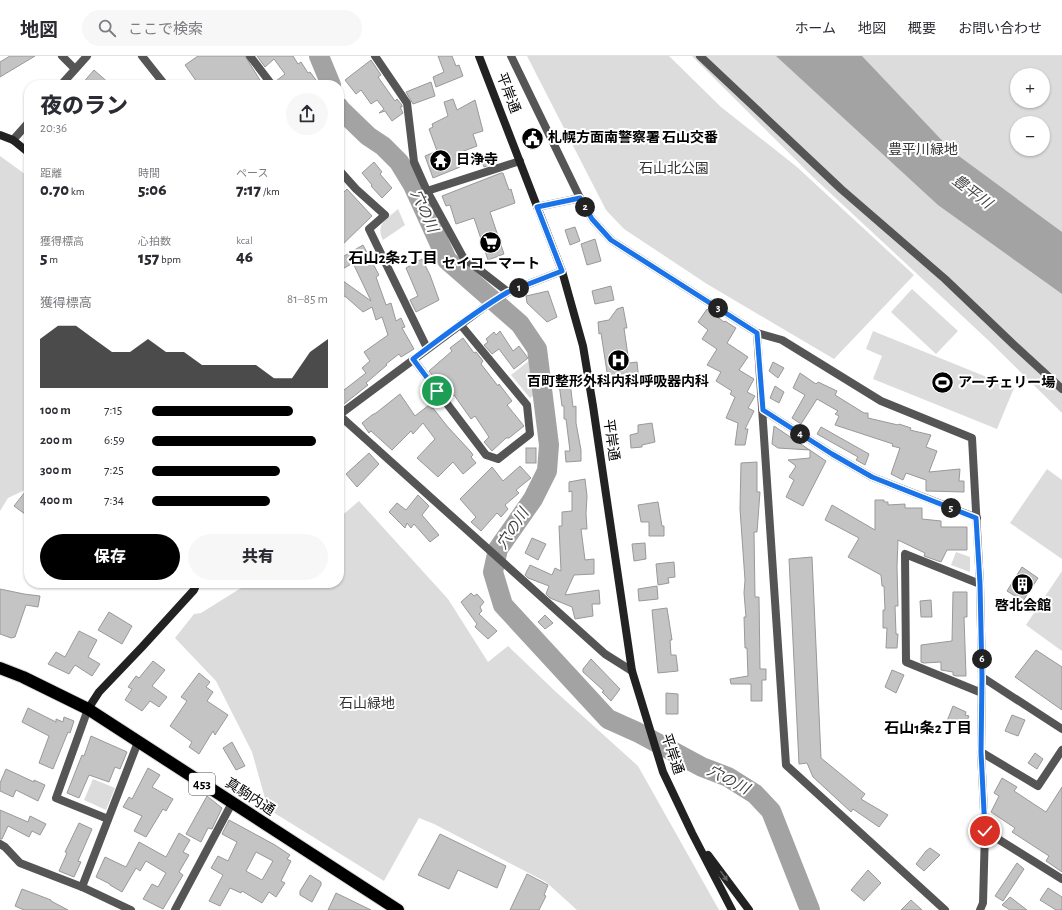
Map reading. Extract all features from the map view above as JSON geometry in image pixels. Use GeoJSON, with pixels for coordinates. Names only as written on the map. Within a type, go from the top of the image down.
{"type":"FeatureCollection","features":[{"type":"Feature","properties":{"kind":"highway","name":"真駒内通"},"geometry":{"type":"LineString","coordinates":[[0,668],[23,677],[88,709],[398,910]]}},
{"type":"Feature","properties":{"kind":"street"},"geometry":{"type":"LineString","coordinates":[[62,56],[75,69]]}},
{"type":"Feature","properties":{"kind":"street"},"geometry":{"type":"LineString","coordinates":[[65,80],[87,56]]}},
{"type":"Feature","properties":{"kind":"street"},"geometry":{"type":"LineString","coordinates":[[142,56],[161,80]]}},
{"type":"Feature","properties":{"kind":"street"},"geometry":{"type":"LineString","coordinates":[[250,56],[268,80]]}},
{"type":"Feature","properties":{"kind":"street"},"geometry":{"type":"LineString","coordinates":[[375,56],[407,103],[414,162],[427,191],[463,257],[504,294]]}},
{"type":"Feature","properties":{"kind":"street","name":"平岸通"},"geometry":{"type":"LineString","coordinates":[[479,56],[562,271],[583,346],[632,671],[663,772],[692,833],[732,910]]}},
{"type":"Feature","properties":{"kind":"street"},"geometry":{"type":"LineString","coordinates":[[511,56],[580,198],[592,219],[611,240],[757,333],[782,340],[881,401],[972,438],[980,584],[982,677],[981,752],[985,831],[983,903],[980,910]]}},
{"type":"Feature","properties":{"kind":"street"},"geometry":{"type":"LineString","coordinates":[[700,56],[841,189],[945,279],[1062,389]]}},
{"type":"Feature","properties":{"kind":"street"},"geometry":{"type":"LineString","coordinates":[[13,140],[24,128]]}},
{"type":"Feature","properties":{"kind":"street"},"geometry":{"type":"LineString","coordinates":[[0,135],[13,140],[24,149]]}},
{"type":"Feature","properties":{"kind":"street"},"geometry":{"type":"LineString","coordinates":[[427,191],[520,161]]}},
{"type":"Feature","properties":{"kind":"street"},"geometry":{"type":"LineString","coordinates":[[344,176],[356,189],[385,215],[368,229],[427,348]]}},
{"type":"Feature","properties":{"kind":"street"},"geometry":{"type":"LineString","coordinates":[[537,207],[580,198]]}},
{"type":"Feature","properties":{"kind":"street"},"geometry":{"type":"LineString","coordinates":[[344,411],[427,348],[504,294],[562,271]]}},
{"type":"Feature","properties":{"kind":"street"},"geometry":{"type":"LineString","coordinates":[[413,359],[486,455],[498,459],[530,434],[527,405],[460,324]]}},
{"type":"Feature","properties":{"kind":"street"},"geometry":{"type":"LineString","coordinates":[[757,333],[786,765],[945,910]]}},
{"type":"Feature","properties":{"kind":"street"},"geometry":{"type":"LineString","coordinates":[[763,410],[832,454],[872,477],[976,518]]}},
{"type":"Feature","properties":{"kind":"street"},"geometry":{"type":"LineString","coordinates":[[344,420],[605,654],[632,671]]}},
{"type":"Feature","properties":{"kind":"street"},"geometry":{"type":"LineString","coordinates":[[980,584],[905,554],[906,662],[982,693]]}},
{"type":"Feature","properties":{"kind":"street"},"geometry":{"type":"LineString","coordinates":[[108,819],[56,798],[88,709],[99,692],[195,588]]}},
{"type":"Feature","properties":{"kind":"street"},"geometry":{"type":"LineString","coordinates":[[982,677],[1062,728]]}},
{"type":"Feature","properties":{"kind":"street"},"geometry":{"type":"LineString","coordinates":[[82,887],[138,742]]}},
{"type":"Feature","properties":{"kind":"street"},"geometry":{"type":"LineString","coordinates":[[981,752],[1038,786],[1062,750]]}},
{"type":"Feature","properties":{"kind":"street"},"geometry":{"type":"LineString","coordinates":[[175,910],[232,803]]}},
{"type":"Feature","properties":{"kind":"street"},"geometry":{"type":"LineString","coordinates":[[985,831],[1062,879]]}},
{"type":"Feature","properties":{"kind":"street","name":"平岸通"},"geometry":{"type":"LineString","coordinates":[[692,833],[749,910]]}},
{"type":"Feature","properties":{"kind":"street"},"geometry":{"type":"LineString","coordinates":[[0,844],[5,846],[20,863],[82,887],[131,910]]}},
{"type":"Feature","properties":{"kind":"green space","name":"石山北公園"},"geometry":{"type":"Polygon","coordinates":[[[527,56],[669,56],[721,107],[797,167],[914,275],[834,359],[707,284],[624,229],[606,210],[527,56]]]}},
{"type":"Feature","properties":{"kind":"green space","name":"豊平川緑地"},"geometry":{"type":"Polygon","coordinates":[[[692,56],[1062,56],[1062,413],[988,340],[813,177],[692,56]]]}},
{"type":"Feature","properties":{"kind":"green space"},"geometry":{"type":"Polygon","coordinates":[[[0,156],[24,173],[24,490],[8,498],[0,511],[0,156]]]}},
{"type":"Feature","properties":{"kind":"green space"},"geometry":{"type":"Polygon","coordinates":[[[398,209],[405,225],[383,240],[380,230],[381,226],[386,219],[398,209]]]}},
{"type":"Feature","properties":{"kind":"green space"},"geometry":{"type":"Polygon","coordinates":[[[912,289],[958,331],[936,354],[891,312],[912,289]]]}},
{"type":"Feature","properties":{"kind":"green space","name":"アーチェリー場"},"geometry":{"type":"Polygon","coordinates":[[[873,331],[1014,388],[997,429],[873,379],[882,356],[866,349],[873,331]]]}},
{"type":"Feature","properties":{"kind":"green space"},"geometry":{"type":"Polygon","coordinates":[[[530,360],[534,395],[530,398],[511,375],[530,360]]]}},
{"type":"Feature","properties":{"kind":"green space"},"geometry":{"type":"Polygon","coordinates":[[[1047,469],[1062,480],[1062,559],[1010,523],[1047,469]]]}},
{"type":"Feature","properties":{"kind":"green space","name":"石山緑地"},"geometry":{"type":"Polygon","coordinates":[[[359,501],[448,599],[488,662],[508,646],[556,692],[638,766],[719,910],[577,910],[546,882],[434,824],[419,818],[384,881],[268,809],[252,752],[216,681],[175,638],[194,614],[201,613],[241,588],[344,588],[344,514],[359,501]]]}},
{"type":"Feature","properties":{"kind":"green space"},"geometry":{"type":"Polygon","coordinates":[[[956,552],[970,557],[970,572],[951,565],[956,552]]]}},
{"type":"Feature","properties":{"kind":"green space"},"geometry":{"type":"Polygon","coordinates":[[[1062,571],[1062,651],[1026,625],[1062,571]]]}},
{"type":"Feature","properties":{"kind":"green space"},"geometry":{"type":"Polygon","coordinates":[[[93,779],[115,788],[106,810],[84,800],[93,779]]]}},
{"type":"Feature","properties":{"kind":"water","name":"豊平川"},"geometry":{"type":"Polygon","coordinates":[[[776,56],[862,56],[952,151],[1062,232],[1062,294],[938,205],[776,56]]]}},
{"type":"Feature","properties":{"kind":"building"},"geometry":{"type":"Polygon","coordinates":[[[10,56],[35,56],[0,77],[0,62],[10,56]]]}},
{"type":"Feature","properties":{"kind":"building"},"geometry":{"type":"Polygon","coordinates":[[[198,56],[245,56],[260,80],[196,80],[185,65],[198,56]]]}},
{"type":"Feature","properties":{"kind":"building"},"geometry":{"type":"Polygon","coordinates":[[[257,56],[293,56],[298,64],[301,62],[308,73],[310,72],[316,80],[277,80],[285,74],[274,59],[265,67],[257,56]]]}},
{"type":"Feature","properties":{"kind":"building"},"geometry":{"type":"Polygon","coordinates":[[[438,56],[452,56],[456,66],[459,65],[463,76],[436,87],[433,77],[444,72],[438,56]]]}},
{"type":"Feature","properties":{"kind":"building"},"geometry":{"type":"Polygon","coordinates":[[[371,60],[381,75],[378,77],[395,101],[397,99],[402,105],[402,107],[400,107],[403,113],[392,121],[385,111],[379,113],[384,109],[377,100],[371,104],[361,90],[356,94],[345,80],[371,60]]]}},
{"type":"Feature","properties":{"kind":"building"},"geometry":{"type":"Polygon","coordinates":[[[94,70],[105,80],[85,80],[94,70]]]}},
{"type":"Feature","properties":{"kind":"building"},"geometry":{"type":"Polygon","coordinates":[[[431,82],[435,96],[413,104],[406,92],[431,82]]]}},
{"type":"Feature","properties":{"kind":"building"},"geometry":{"type":"Polygon","coordinates":[[[453,99],[457,110],[475,100],[483,131],[473,134],[477,146],[456,154],[460,167],[433,178],[425,156],[437,151],[429,129],[433,127],[432,124],[448,116],[444,102],[453,99]]]}},
{"type":"Feature","properties":{"kind":"building"},"geometry":{"type":"Polygon","coordinates":[[[495,154],[498,162],[484,167],[481,159],[495,154]]]}},
{"type":"Feature","properties":{"kind":"building"},"geometry":{"type":"Polygon","coordinates":[[[374,162],[382,172],[380,174],[392,188],[382,198],[362,173],[374,162]]]}},
{"type":"Feature","properties":{"kind":"building"},"geometry":{"type":"Polygon","coordinates":[[[503,173],[509,190],[511,189],[515,203],[490,212],[504,254],[488,260],[474,218],[456,224],[450,205],[446,206],[442,196],[503,173]]]}},
{"type":"Feature","properties":{"kind":"building"},"geometry":{"type":"Polygon","coordinates":[[[347,189],[372,216],[344,243],[344,192],[347,189]]]}},
{"type":"Feature","properties":{"kind":"building"},"geometry":{"type":"Polygon","coordinates":[[[575,227],[580,241],[570,245],[565,230],[575,227]]]}},
{"type":"Feature","properties":{"kind":"building"},"geometry":{"type":"Polygon","coordinates":[[[595,239],[601,261],[587,265],[581,244],[595,239]]]}},
{"type":"Feature","properties":{"kind":"building"},"geometry":{"type":"Polygon","coordinates":[[[363,245],[379,275],[376,277],[386,305],[391,303],[396,321],[401,318],[405,327],[402,328],[414,349],[401,357],[399,354],[386,364],[387,365],[366,383],[368,385],[344,404],[344,390],[366,373],[362,368],[370,361],[364,352],[388,335],[382,317],[376,320],[372,307],[363,312],[344,296],[344,282],[371,301],[353,263],[344,268],[344,256],[363,245]]]}},
{"type":"Feature","properties":{"kind":"building"},"geometry":{"type":"Polygon","coordinates":[[[422,259],[430,275],[439,300],[416,312],[410,300],[418,296],[406,268],[422,259]]]}},
{"type":"Feature","properties":{"kind":"building"},"geometry":{"type":"Polygon","coordinates":[[[611,286],[614,300],[595,304],[592,291],[611,286]]]}},
{"type":"Feature","properties":{"kind":"building"},"geometry":{"type":"Polygon","coordinates":[[[548,291],[557,317],[547,322],[527,303],[526,296],[548,291]]]}},
{"type":"Feature","properties":{"kind":"building"},"geometry":{"type":"Polygon","coordinates":[[[623,307],[627,328],[624,328],[629,363],[637,362],[639,381],[609,385],[598,322],[609,320],[617,309],[623,307]]]}},
{"type":"Feature","properties":{"kind":"building"},"geometry":{"type":"Polygon","coordinates":[[[707,309],[724,322],[725,321],[736,328],[727,343],[748,357],[739,370],[754,379],[747,392],[755,396],[748,408],[754,411],[745,429],[748,429],[745,445],[735,445],[738,423],[726,418],[735,397],[730,394],[732,391],[716,381],[721,372],[707,365],[717,349],[702,339],[708,330],[698,322],[707,309]]]}},
{"type":"Feature","properties":{"kind":"building"},"geometry":{"type":"Polygon","coordinates":[[[500,331],[513,351],[519,346],[528,358],[514,369],[499,349],[492,354],[484,345],[488,342],[486,339],[494,332],[496,335],[500,331]]]}},
{"type":"Feature","properties":{"kind":"building"},"geometry":{"type":"Polygon","coordinates":[[[463,338],[474,353],[476,352],[483,361],[481,364],[498,386],[499,384],[512,401],[507,405],[524,426],[509,438],[506,438],[492,451],[484,442],[489,437],[475,416],[471,419],[454,395],[450,398],[429,371],[452,351],[450,348],[463,338]]]}},
{"type":"Feature","properties":{"kind":"building"},"geometry":{"type":"Polygon","coordinates":[[[773,362],[784,368],[778,378],[769,371],[773,362]]]}},
{"type":"Feature","properties":{"kind":"building"},"geometry":{"type":"Polygon","coordinates":[[[800,373],[816,384],[818,382],[837,391],[835,395],[864,413],[868,413],[868,418],[899,424],[911,428],[910,430],[931,435],[926,447],[937,451],[929,472],[960,469],[959,481],[964,481],[964,492],[926,491],[926,480],[906,473],[903,480],[891,474],[900,448],[892,446],[893,444],[835,425],[839,416],[835,414],[838,411],[817,399],[801,424],[792,418],[805,395],[793,388],[800,373]]]}},
{"type":"Feature","properties":{"kind":"building"},"geometry":{"type":"Polygon","coordinates":[[[570,382],[573,407],[576,406],[576,423],[581,450],[581,461],[566,462],[565,451],[570,451],[566,419],[564,419],[564,406],[562,406],[559,384],[570,382]]]}},
{"type":"Feature","properties":{"kind":"building"},"geometry":{"type":"Polygon","coordinates":[[[775,386],[784,392],[779,403],[770,398],[775,386]]]}},
{"type":"Feature","properties":{"kind":"building"},"geometry":{"type":"Polygon","coordinates":[[[400,394],[415,416],[429,405],[432,409],[433,408],[471,452],[473,455],[471,457],[476,463],[463,474],[453,462],[438,477],[417,458],[435,439],[423,423],[413,434],[411,431],[392,450],[371,431],[369,433],[362,423],[400,394]]]}},
{"type":"Feature","properties":{"kind":"building"},"geometry":{"type":"Polygon","coordinates":[[[652,423],[655,442],[642,445],[642,447],[631,448],[630,435],[638,433],[638,425],[652,423]]]}},
{"type":"Feature","properties":{"kind":"building"},"geometry":{"type":"Polygon","coordinates":[[[774,426],[810,450],[778,448],[772,444],[774,426]]]}},
{"type":"Feature","properties":{"kind":"building"},"geometry":{"type":"Polygon","coordinates":[[[821,427],[869,454],[865,465],[856,460],[858,457],[817,434],[821,427]]]}},
{"type":"Feature","properties":{"kind":"building"},"geometry":{"type":"Polygon","coordinates":[[[526,448],[536,448],[536,463],[526,463],[526,448]]]}},
{"type":"Feature","properties":{"kind":"building"},"geometry":{"type":"Polygon","coordinates":[[[810,450],[826,461],[803,506],[786,497],[794,480],[789,477],[796,466],[788,460],[810,458],[810,450]]]}},
{"type":"Feature","properties":{"kind":"building"},"geometry":{"type":"Polygon","coordinates":[[[369,453],[379,464],[357,487],[346,474],[369,453]]]}},
{"type":"Feature","properties":{"kind":"building"},"geometry":{"type":"Polygon","coordinates":[[[757,462],[757,492],[760,492],[757,532],[754,532],[755,597],[759,597],[760,669],[766,669],[766,680],[762,680],[762,701],[751,701],[751,684],[731,684],[730,679],[748,676],[747,648],[745,648],[745,580],[740,509],[741,463],[757,462]]]}},
{"type":"Feature","properties":{"kind":"building"},"geometry":{"type":"Polygon","coordinates":[[[520,466],[531,478],[516,490],[519,493],[505,505],[508,509],[501,517],[497,513],[481,531],[471,522],[476,517],[460,499],[492,467],[503,481],[520,466]]]}},
{"type":"Feature","properties":{"kind":"building"},"geometry":{"type":"Polygon","coordinates":[[[585,479],[587,496],[587,529],[581,529],[585,560],[594,559],[594,574],[574,575],[565,595],[599,590],[600,604],[592,604],[593,616],[575,619],[572,607],[550,598],[546,594],[549,586],[528,578],[525,575],[530,565],[552,575],[555,568],[561,571],[559,526],[562,526],[562,512],[572,511],[572,491],[569,492],[569,482],[585,479]]]}},
{"type":"Feature","properties":{"kind":"building"},"geometry":{"type":"Polygon","coordinates":[[[24,493],[24,513],[14,506],[24,493]]]}},
{"type":"Feature","properties":{"kind":"building"},"geometry":{"type":"Polygon","coordinates":[[[418,495],[429,506],[422,515],[439,535],[430,542],[414,524],[411,528],[407,523],[405,528],[389,512],[397,503],[406,510],[418,495]]]}},
{"type":"Feature","properties":{"kind":"building"},"geometry":{"type":"Polygon","coordinates":[[[875,500],[884,500],[884,502],[888,502],[888,505],[905,504],[905,508],[922,508],[922,519],[941,521],[941,527],[967,527],[967,550],[947,550],[941,562],[924,556],[925,553],[898,540],[898,606],[895,606],[896,634],[898,634],[897,648],[886,648],[887,628],[883,628],[883,610],[885,610],[884,586],[882,586],[881,575],[848,557],[859,538],[825,520],[832,505],[875,530],[875,500]]]}},
{"type":"Feature","properties":{"kind":"building"},"geometry":{"type":"Polygon","coordinates":[[[658,502],[662,526],[664,526],[664,536],[649,536],[649,522],[641,522],[638,505],[658,502]]]}},
{"type":"Feature","properties":{"kind":"building"},"geometry":{"type":"Polygon","coordinates":[[[532,538],[546,544],[538,560],[525,553],[532,538]]]}},
{"type":"Feature","properties":{"kind":"building"},"geometry":{"type":"Polygon","coordinates":[[[645,543],[646,559],[634,561],[632,544],[645,543]]]}},
{"type":"Feature","properties":{"kind":"building"},"geometry":{"type":"Polygon","coordinates":[[[812,557],[821,758],[865,794],[861,799],[888,815],[879,827],[853,809],[851,812],[813,777],[807,763],[799,764],[789,559],[812,557]]]}},
{"type":"Feature","properties":{"kind":"building"},"geometry":{"type":"Polygon","coordinates":[[[674,562],[675,577],[668,578],[669,583],[658,585],[656,564],[674,562]]]}},
{"type":"Feature","properties":{"kind":"building","name":"啓北会館"},"geometry":{"type":"Polygon","coordinates":[[[1022,567],[1038,578],[1023,601],[1007,591],[1022,567]]]}},
{"type":"Feature","properties":{"kind":"building"},"geometry":{"type":"Polygon","coordinates":[[[657,586],[658,599],[639,601],[638,589],[657,586]]]}},
{"type":"Feature","properties":{"kind":"building"},"geometry":{"type":"Polygon","coordinates":[[[0,589],[40,596],[38,607],[26,605],[15,637],[11,638],[0,634],[0,589]]]}},
{"type":"Feature","properties":{"kind":"building"},"geometry":{"type":"Polygon","coordinates":[[[953,592],[967,592],[967,617],[964,617],[966,676],[956,676],[953,675],[953,672],[941,670],[941,662],[921,662],[921,645],[952,641],[953,592]]]}},
{"type":"Feature","properties":{"kind":"building"},"geometry":{"type":"Polygon","coordinates":[[[471,593],[474,596],[477,594],[484,602],[480,607],[482,611],[479,614],[497,631],[488,639],[475,627],[477,624],[461,602],[471,593]]]}},
{"type":"Feature","properties":{"kind":"building"},"geometry":{"type":"Polygon","coordinates":[[[931,600],[932,617],[921,617],[920,601],[931,600]]]}},
{"type":"Feature","properties":{"kind":"building"},"geometry":{"type":"Polygon","coordinates":[[[667,608],[672,640],[670,640],[671,655],[676,655],[678,671],[658,673],[652,610],[667,608]]]}},
{"type":"Feature","properties":{"kind":"building"},"geometry":{"type":"Polygon","coordinates":[[[109,612],[132,626],[122,644],[98,630],[109,612]]]}},
{"type":"Feature","properties":{"kind":"building"},"geometry":{"type":"Polygon","coordinates":[[[545,615],[553,623],[545,629],[538,622],[545,615]]]}},
{"type":"Feature","properties":{"kind":"building"},"geometry":{"type":"Polygon","coordinates":[[[79,631],[97,640],[88,657],[100,664],[92,676],[75,665],[69,674],[48,664],[56,652],[65,657],[79,631]]]}},
{"type":"Feature","properties":{"kind":"building"},"geometry":{"type":"Polygon","coordinates":[[[1036,650],[1062,667],[1062,710],[1015,677],[1036,650]]]}},
{"type":"Feature","properties":{"kind":"building"},"geometry":{"type":"Polygon","coordinates":[[[591,659],[620,689],[611,701],[602,692],[604,691],[583,672],[583,669],[591,659]]]}},
{"type":"Feature","properties":{"kind":"building"},"geometry":{"type":"Polygon","coordinates":[[[153,661],[165,670],[152,686],[167,697],[159,707],[150,701],[142,711],[125,700],[132,689],[128,687],[136,676],[139,678],[153,661]]]}},
{"type":"Feature","properties":{"kind":"building"},"geometry":{"type":"Polygon","coordinates":[[[892,670],[904,675],[896,693],[885,687],[892,670]]]}},
{"type":"Feature","properties":{"kind":"building"},"geometry":{"type":"Polygon","coordinates":[[[199,673],[210,682],[206,687],[213,692],[207,701],[228,715],[215,735],[213,731],[199,754],[189,747],[192,742],[170,726],[187,701],[181,697],[199,673]]]}},
{"type":"Feature","properties":{"kind":"building"},"geometry":{"type":"Polygon","coordinates":[[[666,693],[678,694],[678,714],[666,714],[666,693]]]}},
{"type":"Feature","properties":{"kind":"building"},"geometry":{"type":"Polygon","coordinates":[[[953,706],[966,712],[965,715],[969,716],[964,728],[947,721],[953,706]]]}},
{"type":"Feature","properties":{"kind":"building"},"geometry":{"type":"Polygon","coordinates":[[[28,708],[56,722],[56,719],[63,722],[64,717],[74,721],[53,769],[39,763],[49,736],[22,722],[28,708]]]}},
{"type":"Feature","properties":{"kind":"building"},"geometry":{"type":"Polygon","coordinates":[[[1012,715],[1025,720],[1018,736],[1005,731],[1012,715]]]}},
{"type":"Feature","properties":{"kind":"building"},"geometry":{"type":"Polygon","coordinates":[[[91,736],[127,752],[120,769],[115,767],[109,782],[89,775],[79,798],[67,793],[82,755],[84,756],[91,736]]]}},
{"type":"Feature","properties":{"kind":"building"},"geometry":{"type":"Polygon","coordinates":[[[232,742],[245,766],[236,770],[223,748],[232,742]]]}},
{"type":"Feature","properties":{"kind":"building"},"geometry":{"type":"Polygon","coordinates":[[[1035,753],[1043,759],[1037,769],[1028,763],[1035,753]]]}},
{"type":"Feature","properties":{"kind":"building"},"geometry":{"type":"Polygon","coordinates":[[[148,768],[160,775],[152,787],[173,799],[166,811],[163,809],[146,837],[134,831],[142,816],[123,807],[129,797],[132,799],[148,768]]]}},
{"type":"Feature","properties":{"kind":"building"},"geometry":{"type":"Polygon","coordinates":[[[6,769],[34,782],[34,780],[45,785],[38,801],[16,790],[13,797],[0,791],[0,783],[6,769]]]}},
{"type":"Feature","properties":{"kind":"building"},"geometry":{"type":"Polygon","coordinates":[[[1002,778],[1017,787],[1014,791],[1046,812],[1062,787],[1062,872],[1046,861],[1049,856],[1012,832],[1015,828],[991,812],[999,796],[994,793],[1002,778]]]}},
{"type":"Feature","properties":{"kind":"building"},"geometry":{"type":"Polygon","coordinates":[[[207,796],[222,808],[212,829],[208,828],[201,842],[186,834],[207,796]]]}},
{"type":"Feature","properties":{"kind":"building"},"geometry":{"type":"Polygon","coordinates":[[[0,810],[28,822],[30,816],[46,824],[40,835],[32,831],[29,837],[8,826],[2,839],[0,839],[0,810]]]}},
{"type":"Feature","properties":{"kind":"building"},"geometry":{"type":"Polygon","coordinates":[[[229,820],[275,845],[290,855],[287,859],[291,861],[281,881],[285,883],[276,897],[269,892],[262,903],[242,891],[241,893],[230,888],[220,906],[209,901],[223,875],[211,868],[218,856],[228,861],[237,842],[222,834],[229,820]],[[256,852],[246,871],[262,880],[273,861],[256,852]]]}},
{"type":"Feature","properties":{"kind":"building"},"geometry":{"type":"Polygon","coordinates":[[[79,823],[92,829],[78,861],[81,862],[74,877],[59,871],[67,853],[65,852],[79,823]]]}},
{"type":"Feature","properties":{"kind":"building"},"geometry":{"type":"Polygon","coordinates":[[[179,833],[190,840],[183,852],[189,855],[179,872],[183,875],[163,909],[143,899],[152,884],[158,887],[166,873],[146,861],[140,871],[136,868],[122,892],[96,877],[105,857],[126,867],[139,842],[166,857],[179,833]]]}},
{"type":"Feature","properties":{"kind":"building"},"geometry":{"type":"Polygon","coordinates":[[[440,834],[506,866],[497,888],[458,870],[449,889],[418,875],[440,834]]]}},
{"type":"Feature","properties":{"kind":"building"},"geometry":{"type":"Polygon","coordinates":[[[930,848],[940,855],[924,871],[916,864],[930,848]]]}},
{"type":"Feature","properties":{"kind":"building"},"geometry":{"type":"Polygon","coordinates":[[[1017,863],[1024,869],[1003,901],[995,896],[1017,863]]]}},
{"type":"Feature","properties":{"kind":"building"},"geometry":{"type":"Polygon","coordinates":[[[868,870],[881,883],[864,901],[851,890],[868,870]]]}},
{"type":"Feature","properties":{"kind":"building"},"geometry":{"type":"Polygon","coordinates":[[[527,874],[548,885],[544,895],[546,896],[539,910],[510,910],[527,874]]]}},
{"type":"Feature","properties":{"kind":"building"},"geometry":{"type":"Polygon","coordinates":[[[310,875],[321,882],[321,885],[312,902],[300,895],[300,891],[310,875]]]}},
{"type":"Feature","properties":{"kind":"building"},"geometry":{"type":"Polygon","coordinates":[[[1048,888],[1062,897],[1062,910],[1056,910],[1040,900],[1048,888]]]}},
{"type":"Feature","properties":{"kind":"building"},"geometry":{"type":"Polygon","coordinates":[[[22,889],[51,900],[68,910],[24,910],[15,906],[22,889]]]}},
{"type":"Feature","properties":{"kind":"building"},"geometry":{"type":"Polygon","coordinates":[[[336,893],[371,910],[328,910],[336,893]]]}},
{"type":"Feature","properties":{"kind":"building"},"geometry":{"type":"Polygon","coordinates":[[[1010,897],[1027,910],[1010,910],[1002,905],[1010,897]]]}},
{"type":"Feature","properties":{"kind":"building"},"geometry":{"type":"Polygon","coordinates":[[[911,900],[922,910],[901,910],[911,900]]]}},
{"type":"Feature","properties":{"kind":"waterway","name":"穴の川"},"geometry":{"type":"LineString","coordinates":[[319,56],[329,80]]}},
{"type":"Feature","properties":{"kind":"waterway","name":"穴の川"},"geometry":{"type":"LineString","coordinates":[[344,113],[368,136],[383,146],[399,162],[413,185],[447,260],[520,324],[537,349],[549,445],[547,471],[533,499],[498,549],[493,572],[503,605],[608,719],[637,732],[702,767],[728,777],[755,794],[771,811],[810,910]]}},
{"type":"Feature","properties":{"kind":"place","name":"札幌方面南警察署 石山交番"},"geometry":{"type":"Point","coordinates":[532,138]}},
{"type":"Feature","properties":{"kind":"place","name":"日浄寺"},"geometry":{"type":"Point","coordinates":[441,160]}},
{"type":"Feature","properties":{"kind":"place","name":"セイコーマート"},"geometry":{"type":"Point","coordinates":[491,242]}},
{"type":"Feature","properties":{"kind":"place","name":"百町整形外科内科呼吸器内科"},"geometry":{"type":"Point","coordinates":[618,360]}},
{"type":"Feature","properties":{"kind":"place","name":"アーチェリー場"},"geometry":{"type":"Point","coordinates":[943,383]}},
{"type":"Feature","properties":{"kind":"place","name":"啓北会館"},"geometry":{"type":"Point","coordinates":[1023,584]}},
{"type":"Feature","properties":{"kind":"district","name":"石山2条2丁目"},"geometry":{"type":"Point","coordinates":[393,258]}},
{"type":"Feature","properties":{"kind":"district","name":"石山1条2丁目"},"geometry":{"type":"Point","coordinates":[928,728]}},
{"type":"Feature","properties":{"kind":"route"},"geometry":{"type":"LineString","coordinates":[[437,391],[413,359],[501,296],[562,271],[537,207],[580,198],[592,219],[611,240],[626,248],[757,333],[763,410],[832,454],[872,477],[976,518],[980,584],[982,677],[981,752],[985,831]]}}]}
